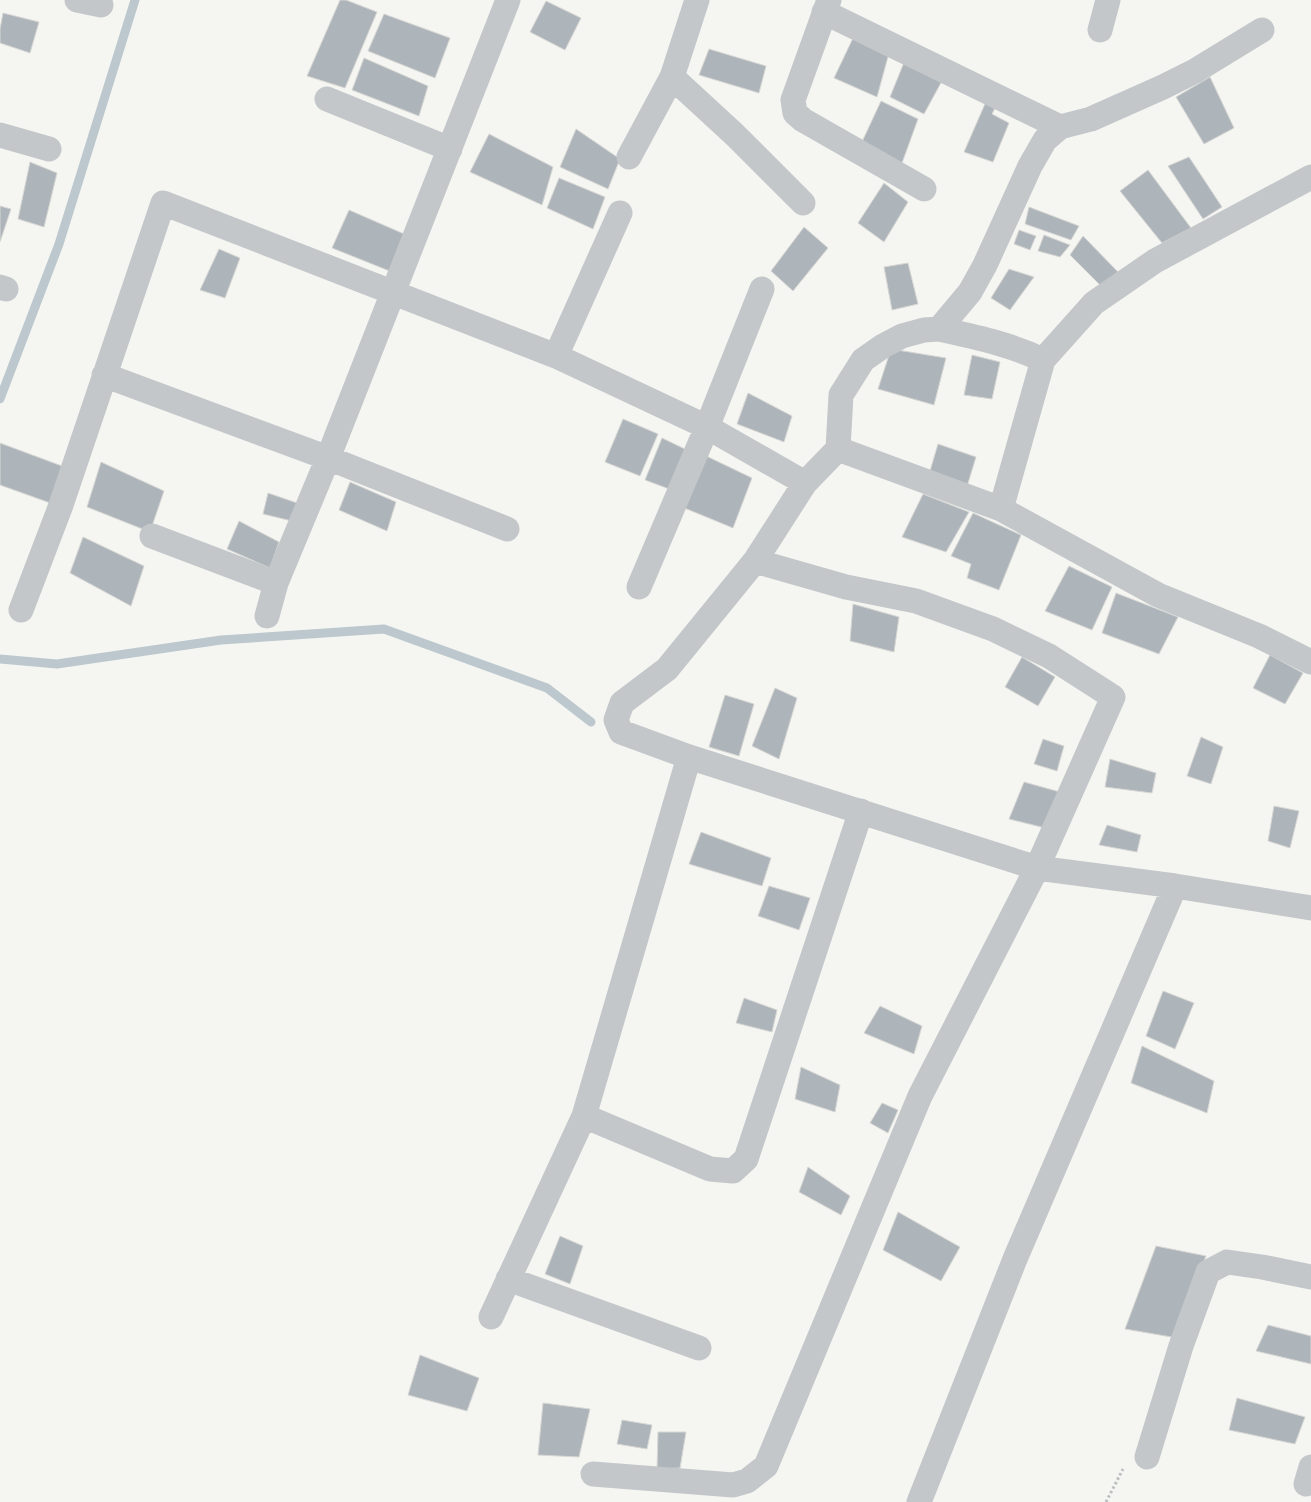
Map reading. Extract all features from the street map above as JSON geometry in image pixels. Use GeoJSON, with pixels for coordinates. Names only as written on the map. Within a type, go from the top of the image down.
{"type":"FeatureCollection","features":[{"type":"Feature","properties":{"kind":"street"},"geometry":{"type":"LineString","coordinates":[[76,0],[101,5]]}},
{"type":"Feature","properties":{"kind":"street"},"geometry":{"type":"LineString","coordinates":[[267,616],[276,583],[328,458],[508,0]]}},
{"type":"Feature","properties":{"kind":"street"},"geometry":{"type":"LineString","coordinates":[[629,157],[672,77],[697,0]]}},
{"type":"Feature","properties":{"kind":"street"},"geometry":{"type":"LineString","coordinates":[[1100,30],[1108,0]]}},
{"type":"Feature","properties":{"kind":"street"},"geometry":{"type":"LineString","coordinates":[[924,190],[803,120],[795,113],[793,100],[826,6],[1060,127]]}},
{"type":"Feature","properties":{"kind":"street"},"geometry":{"type":"LineString","coordinates":[[939,329],[970,292],[985,265],[1030,166],[1045,140],[1060,127],[1091,119],[1163,88],[1262,30]]}},
{"type":"Feature","properties":{"kind":"street"},"geometry":{"type":"LineString","coordinates":[[672,77],[735,135],[803,203]]}},
{"type":"Feature","properties":{"kind":"street"},"geometry":{"type":"LineString","coordinates":[[327,99],[450,148]]}},
{"type":"Feature","properties":{"kind":"street"},"geometry":{"type":"LineString","coordinates":[[0,136],[49,149]]}},
{"type":"Feature","properties":{"kind":"street"},"geometry":{"type":"LineString","coordinates":[[1001,509],[1043,360],[1094,304],[1155,261],[1311,177]]}},
{"type":"Feature","properties":{"kind":"street"},"geometry":{"type":"LineString","coordinates":[[21,610],[60,505],[163,203],[556,356],[707,427],[805,483]]}},
{"type":"Feature","properties":{"kind":"street"},"geometry":{"type":"LineString","coordinates":[[556,356],[620,213]]}},
{"type":"Feature","properties":{"kind":"street"},"geometry":{"type":"LineString","coordinates":[[638,587],[707,427],[762,289]]}},
{"type":"Feature","properties":{"kind":"street"},"geometry":{"type":"LineString","coordinates":[[1043,360],[1006,346],[939,329],[924,330],[902,336],[863,360],[841,395],[838,449],[805,483],[754,561],[667,668],[622,703],[616,720],[621,732],[690,757],[1037,868],[1175,886],[1311,908]]}},
{"type":"Feature","properties":{"kind":"street"},"geometry":{"type":"LineString","coordinates":[[104,375],[328,458],[507,529]]}},
{"type":"Feature","properties":{"kind":"street"},"geometry":{"type":"LineString","coordinates":[[838,449],[1001,509],[1158,596],[1258,636],[1311,662]]}},
{"type":"Feature","properties":{"kind":"street"},"geometry":{"type":"LineString","coordinates":[[152,536],[276,583]]}},
{"type":"Feature","properties":{"kind":"street"},"geometry":{"type":"LineString","coordinates":[[593,1474],[732,1485],[747,1481],[766,1466],[920,1096],[1037,868],[1113,697],[1049,656],[993,630],[916,602],[846,587],[754,561]]}},
{"type":"Feature","properties":{"kind":"street"},"geometry":{"type":"LineString","coordinates":[[491,1317],[584,1116],[690,757]]}},
{"type":"Feature","properties":{"kind":"street"},"geometry":{"type":"LineString","coordinates":[[584,1116],[710,1169],[733,1171],[746,1159],[862,812]]}},
{"type":"Feature","properties":{"kind":"street"},"geometry":{"type":"LineString","coordinates":[[920,1502],[1015,1259],[1175,886]]}},
{"type":"Feature","properties":{"kind":"street"},"geometry":{"type":"LineString","coordinates":[[1148,1456],[1181,1346],[1208,1272],[1227,1262],[1311,1277]]}},
{"type":"Feature","properties":{"kind":"street"},"geometry":{"type":"LineString","coordinates":[[508,1279],[699,1348]]}},
{"type":"Feature","properties":{"kind":"path"},"geometry":{"type":"LineString","coordinates":[[1106,1502],[1123,1469],[1148,1456]]}},
{"type":"Feature","properties":{"kind":"building"},"geometry":{"type":"Polygon","coordinates":[[[340,0],[346,0],[377,12],[345,88],[307,76],[340,0]]]}},
{"type":"Feature","properties":{"kind":"building"},"geometry":{"type":"Polygon","coordinates":[[[546,1],[581,18],[565,50],[530,32],[546,1]]]}},
{"type":"Feature","properties":{"kind":"building"},"geometry":{"type":"Polygon","coordinates":[[[3,13],[39,22],[30,53],[0,43],[3,13]]]}},
{"type":"Feature","properties":{"kind":"building"},"geometry":{"type":"Polygon","coordinates":[[[384,14],[450,38],[435,78],[368,51],[384,14]]]}},
{"type":"Feature","properties":{"kind":"building"},"geometry":{"type":"Polygon","coordinates":[[[854,36],[889,53],[877,97],[834,78],[854,36]]]}},
{"type":"Feature","properties":{"kind":"building"},"geometry":{"type":"Polygon","coordinates":[[[709,49],[766,66],[759,93],[699,75],[709,49]]]}},
{"type":"Feature","properties":{"kind":"building"},"geometry":{"type":"Polygon","coordinates":[[[364,58],[428,86],[419,116],[352,90],[364,58]]]}},
{"type":"Feature","properties":{"kind":"building"},"geometry":{"type":"Polygon","coordinates":[[[905,60],[943,79],[924,114],[890,97],[905,60]]]}},
{"type":"Feature","properties":{"kind":"building"},"geometry":{"type":"Polygon","coordinates":[[[1210,77],[1234,128],[1204,144],[1176,97],[1210,77]]]}},
{"type":"Feature","properties":{"kind":"building"},"geometry":{"type":"Polygon","coordinates":[[[988,97],[998,102],[992,114],[1009,123],[993,162],[964,152],[988,97]]]}},
{"type":"Feature","properties":{"kind":"building"},"geometry":{"type":"Polygon","coordinates":[[[881,101],[918,119],[902,163],[861,144],[881,101]]]}},
{"type":"Feature","properties":{"kind":"building"},"geometry":{"type":"Polygon","coordinates":[[[576,129],[620,159],[608,189],[560,167],[576,129]]]}},
{"type":"Feature","properties":{"kind":"building"},"geometry":{"type":"Polygon","coordinates":[[[489,134],[553,167],[542,205],[470,172],[489,134]]]}},
{"type":"Feature","properties":{"kind":"building"},"geometry":{"type":"Polygon","coordinates":[[[1189,157],[1222,207],[1203,219],[1168,166],[1189,157]]]}},
{"type":"Feature","properties":{"kind":"building"},"geometry":{"type":"Polygon","coordinates":[[[30,162],[57,173],[44,227],[18,219],[30,162]]]}},
{"type":"Feature","properties":{"kind":"building"},"geometry":{"type":"Polygon","coordinates":[[[1148,170],[1191,228],[1162,243],[1120,191],[1148,170]]]}},
{"type":"Feature","properties":{"kind":"building"},"geometry":{"type":"Polygon","coordinates":[[[559,178],[605,197],[593,229],[547,208],[559,178]]]}},
{"type":"Feature","properties":{"kind":"building"},"geometry":{"type":"Polygon","coordinates":[[[884,183],[908,202],[884,242],[858,223],[884,183]]]}},
{"type":"Feature","properties":{"kind":"building"},"geometry":{"type":"Polygon","coordinates":[[[0,206],[11,209],[0,242],[0,206]]]}},
{"type":"Feature","properties":{"kind":"building"},"geometry":{"type":"Polygon","coordinates":[[[1029,207],[1079,226],[1071,240],[1025,224],[1029,207]]]}},
{"type":"Feature","properties":{"kind":"building"},"geometry":{"type":"Polygon","coordinates":[[[349,210],[411,237],[392,272],[332,248],[349,210]]]}},
{"type":"Feature","properties":{"kind":"building"},"geometry":{"type":"Polygon","coordinates":[[[804,227],[828,248],[793,291],[771,271],[804,227]]]}},
{"type":"Feature","properties":{"kind":"building"},"geometry":{"type":"Polygon","coordinates":[[[1019,230],[1036,236],[1030,250],[1014,244],[1019,230]]]}},
{"type":"Feature","properties":{"kind":"building"},"geometry":{"type":"Polygon","coordinates":[[[1044,235],[1070,245],[1060,257],[1038,251],[1044,235]]]}},
{"type":"Feature","properties":{"kind":"building"},"geometry":{"type":"Polygon","coordinates":[[[1083,236],[1120,274],[1103,288],[1070,255],[1083,236]]]}},
{"type":"Feature","properties":{"kind":"building"},"geometry":{"type":"Polygon","coordinates":[[[219,249],[240,258],[225,298],[200,290],[219,249]]]}},
{"type":"Feature","properties":{"kind":"building"},"geometry":{"type":"Polygon","coordinates":[[[908,263],[918,304],[892,310],[884,267],[908,263]]]}},
{"type":"Feature","properties":{"kind":"building"},"geometry":{"type":"Polygon","coordinates":[[[1009,269],[1034,277],[1010,310],[991,298],[1009,269]]]}},
{"type":"Feature","properties":{"kind":"building"},"geometry":{"type":"Polygon","coordinates":[[[891,349],[946,358],[934,405],[878,389],[891,349]]]}},
{"type":"Feature","properties":{"kind":"building"},"geometry":{"type":"Polygon","coordinates":[[[972,355],[1000,362],[992,399],[964,395],[972,355]]]}},
{"type":"Feature","properties":{"kind":"building"},"geometry":{"type":"Polygon","coordinates":[[[748,393],[792,416],[784,442],[737,424],[748,393]]]}},
{"type":"Feature","properties":{"kind":"building"},"geometry":{"type":"Polygon","coordinates":[[[623,419],[658,434],[640,476],[605,462],[623,419]]]}},
{"type":"Feature","properties":{"kind":"building"},"geometry":{"type":"Polygon","coordinates":[[[662,438],[689,451],[672,490],[645,480],[662,438]]]}},
{"type":"Feature","properties":{"kind":"building"},"geometry":{"type":"Polygon","coordinates":[[[0,443],[70,469],[53,504],[0,485],[0,443]]]}},
{"type":"Feature","properties":{"kind":"building"},"geometry":{"type":"Polygon","coordinates":[[[938,444],[976,457],[965,493],[927,481],[938,444]]]}},
{"type":"Feature","properties":{"kind":"building"},"geometry":{"type":"Polygon","coordinates":[[[700,453],[752,478],[733,528],[682,507],[700,453]]]}},
{"type":"Feature","properties":{"kind":"building"},"geometry":{"type":"Polygon","coordinates":[[[101,462],[164,491],[150,532],[87,507],[101,462]]]}},
{"type":"Feature","properties":{"kind":"building"},"geometry":{"type":"Polygon","coordinates":[[[350,482],[396,502],[387,531],[339,510],[350,482]]]}},
{"type":"Feature","properties":{"kind":"building"},"geometry":{"type":"Polygon","coordinates":[[[268,493],[300,504],[296,522],[263,514],[268,493]]]}},
{"type":"Feature","properties":{"kind":"building"},"geometry":{"type":"Polygon","coordinates":[[[923,494],[969,512],[946,552],[902,537],[923,494]]]}},
{"type":"Feature","properties":{"kind":"building"},"geometry":{"type":"Polygon","coordinates":[[[973,513],[1021,535],[999,590],[967,578],[971,564],[951,556],[973,513]]]}},
{"type":"Feature","properties":{"kind":"building"},"geometry":{"type":"Polygon","coordinates":[[[239,521],[279,542],[270,568],[227,549],[239,521]]]}},
{"type":"Feature","properties":{"kind":"building"},"geometry":{"type":"Polygon","coordinates":[[[83,537],[144,566],[131,606],[70,573],[83,537]]]}},
{"type":"Feature","properties":{"kind":"building"},"geometry":{"type":"Polygon","coordinates":[[[1069,566],[1112,587],[1092,630],[1045,611],[1069,566]]]}},
{"type":"Feature","properties":{"kind":"building"},"geometry":{"type":"Polygon","coordinates":[[[1116,593],[1178,617],[1159,654],[1102,633],[1116,593]]]}},
{"type":"Feature","properties":{"kind":"building"},"geometry":{"type":"Polygon","coordinates":[[[853,604],[899,617],[894,652],[850,641],[853,604]]]}},
{"type":"Feature","properties":{"kind":"building"},"geometry":{"type":"Polygon","coordinates":[[[1270,655],[1303,673],[1285,704],[1253,688],[1270,655]]]}},
{"type":"Feature","properties":{"kind":"building"},"geometry":{"type":"Polygon","coordinates":[[[1022,657],[1055,677],[1038,706],[1005,687],[1022,657]]]}},
{"type":"Feature","properties":{"kind":"building"},"geometry":{"type":"Polygon","coordinates":[[[775,688],[797,698],[779,759],[752,746],[775,688]]]}},
{"type":"Feature","properties":{"kind":"building"},"geometry":{"type":"Polygon","coordinates":[[[725,695],[754,704],[739,756],[709,747],[725,695]]]}},
{"type":"Feature","properties":{"kind":"building"},"geometry":{"type":"Polygon","coordinates":[[[1201,737],[1223,747],[1211,784],[1187,776],[1201,737]]]}},
{"type":"Feature","properties":{"kind":"building"},"geometry":{"type":"Polygon","coordinates":[[[1043,739],[1064,746],[1057,771],[1034,764],[1043,739]]]}},
{"type":"Feature","properties":{"kind":"building"},"geometry":{"type":"Polygon","coordinates":[[[1110,759],[1156,773],[1152,793],[1105,787],[1110,759]]]}},
{"type":"Feature","properties":{"kind":"building"},"geometry":{"type":"Polygon","coordinates":[[[1024,782],[1060,792],[1045,828],[1009,819],[1024,782]]]}},
{"type":"Feature","properties":{"kind":"building"},"geometry":{"type":"Polygon","coordinates":[[[1274,806],[1299,811],[1290,848],[1268,841],[1274,806]]]}},
{"type":"Feature","properties":{"kind":"building"},"geometry":{"type":"Polygon","coordinates":[[[1107,825],[1141,835],[1137,852],[1099,845],[1107,825]]]}},
{"type":"Feature","properties":{"kind":"building"},"geometry":{"type":"Polygon","coordinates":[[[701,832],[771,858],[762,886],[689,864],[701,832]]]}},
{"type":"Feature","properties":{"kind":"building"},"geometry":{"type":"Polygon","coordinates":[[[769,886],[810,898],[799,930],[758,916],[769,886]]]}},
{"type":"Feature","properties":{"kind":"building"},"geometry":{"type":"Polygon","coordinates":[[[1163,991],[1194,1003],[1175,1049],[1146,1036],[1163,991]]]}},
{"type":"Feature","properties":{"kind":"building"},"geometry":{"type":"Polygon","coordinates":[[[744,998],[777,1010],[772,1032],[736,1023],[744,998]]]}},
{"type":"Feature","properties":{"kind":"building"},"geometry":{"type":"Polygon","coordinates":[[[880,1006],[922,1026],[914,1054],[864,1033],[880,1006]]]}},
{"type":"Feature","properties":{"kind":"building"},"geometry":{"type":"Polygon","coordinates":[[[1142,1046],[1214,1081],[1207,1113],[1131,1083],[1142,1046]]]}},
{"type":"Feature","properties":{"kind":"building"},"geometry":{"type":"Polygon","coordinates":[[[801,1067],[840,1085],[835,1112],[795,1099],[801,1067]]]}},
{"type":"Feature","properties":{"kind":"building"},"geometry":{"type":"Polygon","coordinates":[[[882,1103],[898,1110],[888,1133],[870,1123],[882,1103]]]}},
{"type":"Feature","properties":{"kind":"building"},"geometry":{"type":"Polygon","coordinates":[[[808,1167],[850,1196],[841,1215],[799,1192],[808,1167]]]}},
{"type":"Feature","properties":{"kind":"building"},"geometry":{"type":"Polygon","coordinates":[[[898,1212],[960,1247],[941,1281],[883,1250],[898,1212]]]}},
{"type":"Feature","properties":{"kind":"building"},"geometry":{"type":"Polygon","coordinates":[[[560,1236],[583,1246],[570,1284],[545,1274],[560,1236]]]}},
{"type":"Feature","properties":{"kind":"building"},"geometry":{"type":"Polygon","coordinates":[[[1156,1246],[1206,1256],[1186,1305],[1183,1339],[1125,1329],[1156,1246]]]}},
{"type":"Feature","properties":{"kind":"building"},"geometry":{"type":"Polygon","coordinates":[[[1268,1325],[1311,1336],[1311,1364],[1256,1351],[1268,1325]]]}},
{"type":"Feature","properties":{"kind":"building"},"geometry":{"type":"Polygon","coordinates":[[[420,1355],[479,1378],[467,1411],[408,1395],[420,1355]]]}},
{"type":"Feature","properties":{"kind":"building"},"geometry":{"type":"Polygon","coordinates":[[[1237,1398],[1305,1417],[1295,1444],[1229,1430],[1237,1398]]]}},
{"type":"Feature","properties":{"kind":"building"},"geometry":{"type":"Polygon","coordinates":[[[543,1403],[590,1409],[579,1457],[538,1455],[543,1403]]]}},
{"type":"Feature","properties":{"kind":"building"},"geometry":{"type":"Polygon","coordinates":[[[622,1420],[652,1425],[647,1449],[617,1444],[622,1420]]]}},
{"type":"Feature","properties":{"kind":"building"},"geometry":{"type":"Polygon","coordinates":[[[658,1432],[686,1432],[680,1468],[657,1469],[658,1432]]]}},
{"type":"Feature","properties":{"kind":"waterway"},"geometry":{"type":"LineString","coordinates":[[0,399],[59,244],[135,0]]}},
{"type":"Feature","properties":{"kind":"waterway"},"geometry":{"type":"LineString","coordinates":[[0,659],[57,664],[221,640],[384,629],[547,688],[591,722]]}}]}
